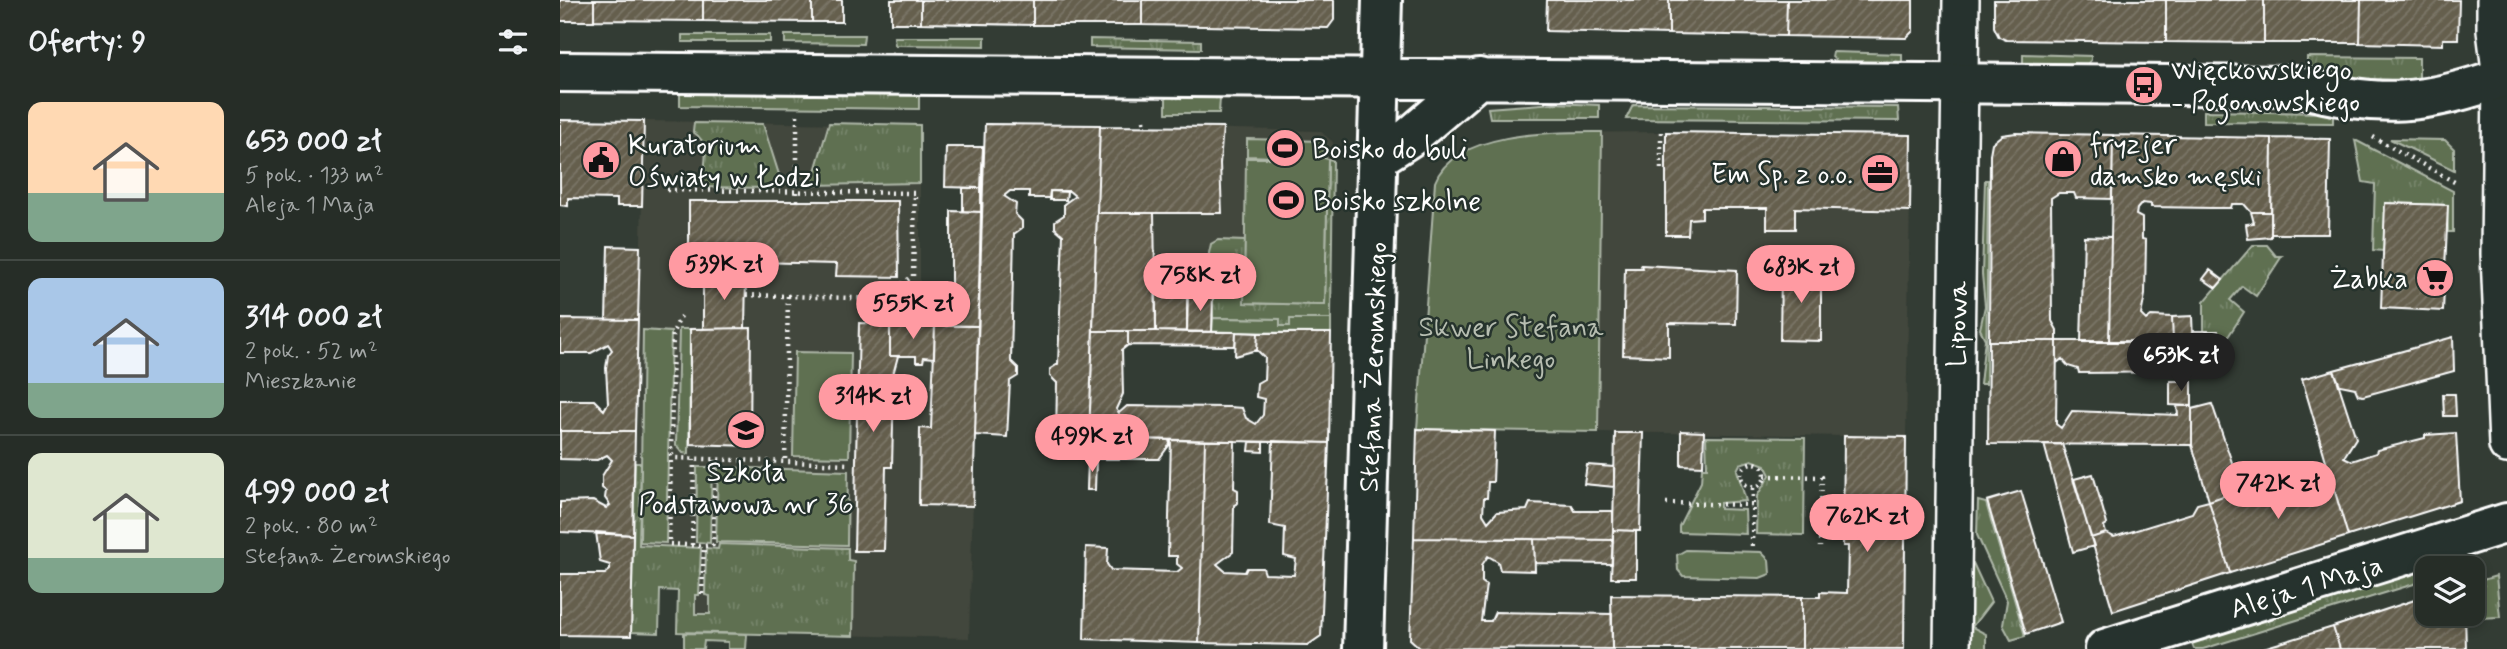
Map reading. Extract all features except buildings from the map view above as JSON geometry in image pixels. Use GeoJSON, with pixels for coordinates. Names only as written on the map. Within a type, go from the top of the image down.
{"type":"FeatureCollection","features":[{"type":"Feature","properties":{"kind":"street","name":"Stefana Żeromskiego"},"geometry":{"type":"LineString","coordinates":[[1363,649],[1382,0]]}},
{"type":"Feature","properties":{"kind":"street","name":"Lipowa"},"geometry":{"type":"LineString","coordinates":[[1952,649],[1961,0]]}},
{"type":"Feature","properties":{"kind":"street"},"geometry":{"type":"LineString","coordinates":[[2495,0],[2495,30],[2504,77],[2499,254],[2507,445]]}},
{"type":"Feature","properties":{"kind":"street"},"geometry":{"type":"LineString","coordinates":[[560,72],[2295,86],[2354,101],[2420,101],[2441,98],[2504,77]]}},
{"type":"Feature","properties":{"kind":"street"},"geometry":{"type":"LineString","coordinates":[[1379,157],[1410,137],[1479,78]]}},
{"type":"Feature","properties":{"kind":"street","name":"Aleja 1 Maja"},"geometry":{"type":"LineString","coordinates":[[2105,649],[2507,523]]}},
{"type":"Feature","properties":{"kind":"path"},"geometry":{"type":"LineString","coordinates":[[797,115],[797,201]]}},
{"type":"Feature","properties":{"kind":"path"},"geometry":{"type":"LineString","coordinates":[[1661,132],[1661,169],[1666,169]]}},
{"type":"Feature","properties":{"kind":"path"},"geometry":{"type":"LineString","coordinates":[[2369,135],[2458,184]]}},
{"type":"Feature","properties":{"kind":"path"},"geometry":{"type":"LineString","coordinates":[[667,190],[915,193],[913,276],[881,299],[746,295]]}},
{"type":"Feature","properties":{"kind":"path"},"geometry":{"type":"LineString","coordinates":[[785,462],[788,296]]}},
{"type":"Feature","properties":{"kind":"path"},"geometry":{"type":"LineString","coordinates":[[681,316],[673,332],[669,544],[713,545],[715,460]]}},
{"type":"Feature","properties":{"kind":"path"},"geometry":{"type":"LineString","coordinates":[[671,453],[674,458],[694,460],[849,464]]}},
{"type":"Feature","properties":{"kind":"path"},"geometry":{"type":"LineString","coordinates":[[692,545],[694,460]]}},
{"type":"Feature","properties":{"kind":"path"},"geometry":{"type":"LineString","coordinates":[[1750,464],[1758,464],[1765,475],[1761,485],[1753,488],[1743,483],[1743,468],[1750,464]]}},
{"type":"Feature","properties":{"kind":"path"},"geometry":{"type":"LineString","coordinates":[[1765,475],[1822,477],[1820,547]]}},
{"type":"Feature","properties":{"kind":"path"},"geometry":{"type":"LineString","coordinates":[[1752,546],[1753,488]]}},
{"type":"Feature","properties":{"kind":"path"},"geometry":{"type":"LineString","coordinates":[[1666,503],[1753,505]]}},
{"type":"Feature","properties":{"kind":"path"},"geometry":{"type":"LineString","coordinates":[[702,594],[704,546]]}},
{"type":"Feature","properties":{"kind":"shaded area","name":"Szkoła Podstawowa nr 36"},"geometry":{"type":"Polygon","coordinates":[[[644,121],[920,125],[920,324],[978,326],[969,638],[677,632],[678,591],[660,590],[659,633],[631,632],[644,121]]]}},
{"type":"Feature","properties":{"kind":"shaded area"},"geometry":{"type":"Polygon","coordinates":[[[1100,126],[1320,131],[1333,142],[1331,333],[1093,331],[1100,126]]]}},
{"type":"Feature","properties":{"kind":"shaded area"},"geometry":{"type":"Polygon","coordinates":[[[1528,133],[1911,135],[1906,437],[1598,432],[1528,133]]]}},
{"type":"Feature","properties":{"kind":"green space"},"geometry":{"type":"Polygon","coordinates":[[[682,35],[770,35],[770,42],[682,42],[682,35]]]}},
{"type":"Feature","properties":{"kind":"green space"},"geometry":{"type":"Polygon","coordinates":[[[785,35],[864,35],[863,44],[785,43],[785,35]]]}},
{"type":"Feature","properties":{"kind":"green space"},"geometry":{"type":"Polygon","coordinates":[[[894,37],[985,37],[985,46],[895,45],[894,37]]]}},
{"type":"Feature","properties":{"kind":"green space"},"geometry":{"type":"Polygon","coordinates":[[[1090,39],[1201,41],[1201,49],[1090,47],[1090,39]]]}},
{"type":"Feature","properties":{"kind":"green space"},"geometry":{"type":"Polygon","coordinates":[[[1833,52],[1902,54],[1902,69],[1844,68],[1832,57],[1833,52]]]}},
{"type":"Feature","properties":{"kind":"green space"},"geometry":{"type":"Polygon","coordinates":[[[2023,54],[2091,56],[2091,60],[2081,71],[2023,71],[2023,54]]]}},
{"type":"Feature","properties":{"kind":"green space"},"geometry":{"type":"Polygon","coordinates":[[[2307,57],[2419,58],[2419,86],[2354,87],[2307,65],[2307,57]]]}},
{"type":"Feature","properties":{"kind":"green space"},"geometry":{"type":"Polygon","coordinates":[[[680,91],[919,94],[919,109],[680,106],[680,91]]]}},
{"type":"Feature","properties":{"kind":"green space"},"geometry":{"type":"Polygon","coordinates":[[[1166,97],[1220,98],[1219,113],[1166,113],[1166,97]]]}},
{"type":"Feature","properties":{"kind":"green space"},"geometry":{"type":"Polygon","coordinates":[[[1554,103],[1599,105],[1599,118],[1490,118],[1488,108],[1554,103]]]}},
{"type":"Feature","properties":{"kind":"green space"},"geometry":{"type":"Polygon","coordinates":[[[1633,105],[1898,107],[1899,121],[1626,119],[1633,105]]]}},
{"type":"Feature","properties":{"kind":"green space"},"geometry":{"type":"Polygon","coordinates":[[[2204,111],[2333,113],[2333,123],[2204,122],[2204,111]]]}},
{"type":"Feature","properties":{"kind":"green space"},"geometry":{"type":"Polygon","coordinates":[[[694,123],[763,124],[782,184],[772,188],[701,187],[706,156],[703,143],[693,132],[694,123]]]}},
{"type":"Feature","properties":{"kind":"green space"},"geometry":{"type":"Polygon","coordinates":[[[829,123],[920,125],[920,183],[811,185],[829,123]]]}},
{"type":"Feature","properties":{"kind":"green space","name":"Skwer Stefana Linkego"},"geometry":{"type":"Polygon","coordinates":[[[1602,132],[1598,432],[1417,429],[1435,182],[1446,165],[1463,152],[1485,143],[1535,134],[1602,132]]]}},
{"type":"Feature","properties":{"kind":"green space","name":"Boisko szkolne"},"geometry":{"type":"Polygon","coordinates":[[[1247,139],[1324,141],[1324,158],[1328,159],[1325,305],[1244,303],[1246,158],[1300,158],[1247,156],[1247,139]]]}},
{"type":"Feature","properties":{"kind":"green space"},"geometry":{"type":"Polygon","coordinates":[[[2390,139],[2445,140],[2454,149],[2454,170],[2390,139]]]}},
{"type":"Feature","properties":{"kind":"green space"},"geometry":{"type":"Polygon","coordinates":[[[2355,140],[2453,191],[2453,232],[2448,232],[2447,205],[2386,203],[2383,251],[2373,250],[2375,184],[2363,182],[2355,140]]]}},
{"type":"Feature","properties":{"kind":"green space"},"geometry":{"type":"Polygon","coordinates":[[[1328,159],[1333,160],[1331,319],[1290,319],[1290,326],[1279,326],[1279,319],[1213,318],[1209,253],[1211,244],[1218,240],[1245,241],[1244,303],[1325,305],[1328,159]]]}},
{"type":"Feature","properties":{"kind":"green space"},"geometry":{"type":"Polygon","coordinates":[[[1985,180],[1988,180],[1986,384],[1980,384],[1985,339],[1980,329],[1985,306],[1982,274],[1985,180]]]}},
{"type":"Feature","properties":{"kind":"green space"},"geometry":{"type":"Polygon","coordinates":[[[2253,245],[2267,245],[2276,256],[2282,256],[2256,296],[2242,286],[2230,300],[2244,312],[2222,346],[2219,346],[2217,331],[2204,331],[2204,302],[2253,245]]]}},
{"type":"Feature","properties":{"kind":"green space"},"geometry":{"type":"Polygon","coordinates":[[[1213,318],[1280,319],[1280,326],[1290,326],[1290,319],[1331,319],[1331,333],[1212,332],[1213,318]]]}},
{"type":"Feature","properties":{"kind":"green space"},"geometry":{"type":"Polygon","coordinates":[[[679,329],[690,329],[689,454],[683,453],[676,445],[679,329]]]}},
{"type":"Feature","properties":{"kind":"green space"},"geometry":{"type":"Polygon","coordinates":[[[643,330],[671,332],[666,543],[640,542],[643,330]]]}},
{"type":"Feature","properties":{"kind":"green space"},"geometry":{"type":"Polygon","coordinates":[[[795,352],[851,353],[849,457],[793,456],[795,352]]]}},
{"type":"Feature","properties":{"kind":"green space"},"geometry":{"type":"Polygon","coordinates":[[[1706,437],[1805,438],[1804,535],[1756,534],[1757,496],[1770,475],[1765,465],[1752,460],[1740,464],[1737,470],[1746,501],[1720,503],[1720,509],[1745,510],[1746,534],[1679,532],[1679,526],[1701,482],[1702,468],[1707,468],[1706,437]]]}},
{"type":"Feature","properties":{"kind":"green space"},"geometry":{"type":"Polygon","coordinates":[[[635,463],[641,463],[639,545],[701,548],[699,595],[695,595],[695,614],[710,614],[710,596],[705,595],[706,548],[718,549],[719,544],[848,548],[848,560],[854,561],[853,636],[677,632],[678,591],[660,590],[659,633],[631,632],[635,463]]]}},
{"type":"Feature","properties":{"kind":"green space"},"geometry":{"type":"Polygon","coordinates":[[[697,467],[712,467],[710,543],[696,542],[697,467]]]}},
{"type":"Feature","properties":{"kind":"green space"},"geometry":{"type":"Polygon","coordinates":[[[718,467],[848,471],[847,545],[716,542],[718,467]]]}},
{"type":"Feature","properties":{"kind":"green space"},"geometry":{"type":"Polygon","coordinates":[[[1978,501],[1986,503],[2025,636],[2011,640],[2003,625],[2007,601],[1977,535],[1978,501]]]}},
{"type":"Feature","properties":{"kind":"green space"},"geometry":{"type":"Polygon","coordinates":[[[1686,550],[1761,552],[1769,560],[1770,574],[1760,578],[1683,576],[1678,570],[1677,555],[1686,550]]]}},
{"type":"Feature","properties":{"kind":"green space"},"geometry":{"type":"Polygon","coordinates":[[[1966,562],[1973,563],[1991,602],[1972,627],[1986,634],[1986,649],[1963,648],[1966,562]]]}},
{"type":"Feature","properties":{"kind":"green space"},"geometry":{"type":"Polygon","coordinates":[[[2415,572],[2415,584],[2203,649],[2194,649],[2191,642],[2415,572]]]}},
{"type":"Feature","properties":{"kind":"green space"},"geometry":{"type":"Polygon","coordinates":[[[2496,576],[2500,617],[2485,618],[2485,579],[2496,576]]]}},
{"type":"Feature","properties":{"kind":"green space"},"geometry":{"type":"Polygon","coordinates":[[[684,633],[747,634],[746,649],[728,649],[728,642],[704,641],[703,649],[684,649],[684,633]]]}},
{"type":"Feature","properties":{"kind":"place","name":"Więckowskiego - Pogonowskiego"},"geometry":{"type":"Point","coordinates":[2144,85]}},
{"type":"Feature","properties":{"kind":"place","name":"Boisko do buli"},"geometry":{"type":"Point","coordinates":[1285,148]}},
{"type":"Feature","properties":{"kind":"place","name":"fryzjer damsko męski"},"geometry":{"type":"Point","coordinates":[2063,159]}},
{"type":"Feature","properties":{"kind":"place","name":"Kuratorium Oświaty w Łodzi"},"geometry":{"type":"Point","coordinates":[601,160]}},
{"type":"Feature","properties":{"kind":"place","name":"Em Sp. z o.o."},"geometry":{"type":"Point","coordinates":[1880,173]}},
{"type":"Feature","properties":{"kind":"place","name":"Boisko szkolne"},"geometry":{"type":"Point","coordinates":[1286,200]}},
{"type":"Feature","properties":{"kind":"place","name":"Żabka"},"geometry":{"type":"Point","coordinates":[2435,278]}},
{"type":"Feature","properties":{"kind":"place","name":"Szkoła Podstawowa nr 36"},"geometry":{"type":"Point","coordinates":[746,430]}}]}
